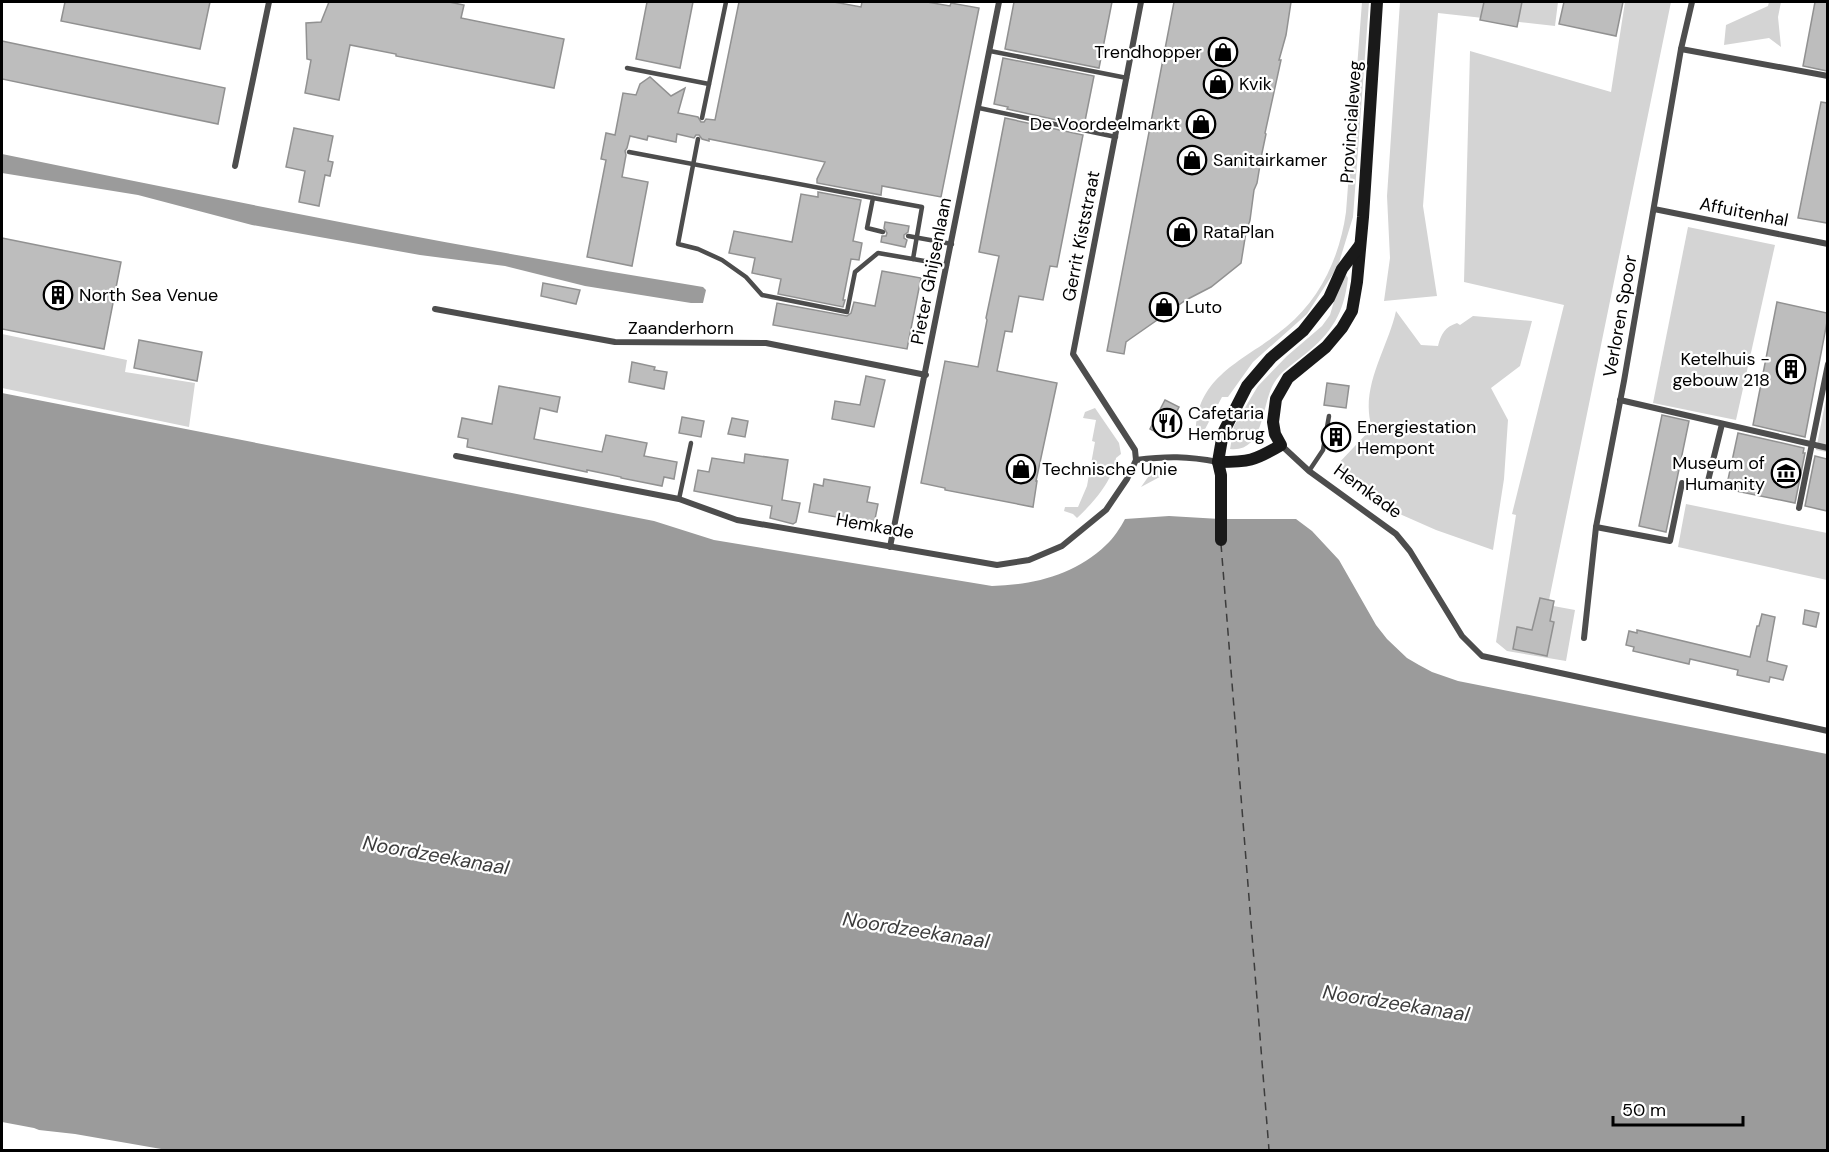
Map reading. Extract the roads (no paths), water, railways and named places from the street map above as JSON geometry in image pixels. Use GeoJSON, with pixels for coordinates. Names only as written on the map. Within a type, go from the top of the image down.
{"type":"FeatureCollection","features":[{"type":"Feature","properties":{"kind":"main road","name":"Provincialeweg"},"geometry":{"type":"LineString","coordinates":[[1281,445],[1275,434],[1273,422],[1276,399],[1288,378],[1326,347],[1342,328],[1352,311],[1360,245],[1377,2]]}},
{"type":"Feature","properties":{"kind":"main road"},"geometry":{"type":"LineString","coordinates":[[1221,540],[1221,475],[1218,462],[1223,433],[1247,386],[1271,358],[1303,331],[1329,298],[1342,269],[1360,245]]}},
{"type":"Feature","properties":{"kind":"main road"},"geometry":{"type":"LineString","coordinates":[[1218,462],[1244,462],[1260,457],[1281,445]]}},
{"type":"Feature","properties":{"kind":"street"},"geometry":{"type":"LineString","coordinates":[[236,166],[269,2]]}},
{"type":"Feature","properties":{"kind":"street","name":"Pieter Ghijsenlaan"},"geometry":{"type":"LineString","coordinates":[[890,547],[999,2]]}},
{"type":"Feature","properties":{"kind":"street","name":"Gerrit Kiststraat"},"geometry":{"type":"LineString","coordinates":[[1136,460],[1135,450],[1073,354],[1141,2]]}},
{"type":"Feature","properties":{"kind":"street","name":"Verloren Spoor"},"geometry":{"type":"LineString","coordinates":[[1584,638],[1596,527],[1681,49],[1692,2]]}},
{"type":"Feature","properties":{"kind":"street"},"geometry":{"type":"LineString","coordinates":[[1681,49],[1827,76]]}},
{"type":"Feature","properties":{"kind":"street","name":"Affuitenhal"},"geometry":{"type":"LineString","coordinates":[[1654,209],[1827,244]]}},
{"type":"Feature","properties":{"kind":"street","name":"Zaanderhorn"},"geometry":{"type":"LineString","coordinates":[[435,309],[615,342],[766,343],[926,375]]}},
{"type":"Feature","properties":{"kind":"street"},"geometry":{"type":"LineString","coordinates":[[1798,508],[1827,364]]}},
{"type":"Feature","properties":{"kind":"street"},"geometry":{"type":"LineString","coordinates":[[1620,400],[1827,448]]}},
{"type":"Feature","properties":{"kind":"street"},"geometry":{"type":"LineString","coordinates":[[1706,489],[1722,424]]}},
{"type":"Feature","properties":{"kind":"street","name":"Hemkade"},"geometry":{"type":"LineString","coordinates":[[1281,445],[1310,471],[1396,534],[1410,551],[1462,636],[1482,656],[1827,731]]}},
{"type":"Feature","properties":{"kind":"street","name":"Hemkade"},"geometry":{"type":"LineString","coordinates":[[456,456],[680,499],[737,520],[997,564],[1029,560],[1062,546],[1106,510],[1127,479],[1136,460]]}},
{"type":"Feature","properties":{"kind":"street"},"geometry":{"type":"LineString","coordinates":[[1136,460],[1164,456],[1218,462]]}},
{"type":"Feature","properties":{"kind":"street"},"geometry":{"type":"LineString","coordinates":[[1596,527],[1670,541],[1682,483]]}},
{"type":"Feature","properties":{"kind":"lane"},"geometry":{"type":"LineString","coordinates":[[702,118],[726,2]]}},
{"type":"Feature","properties":{"kind":"lane"},"geometry":{"type":"LineString","coordinates":[[990,51],[1127,78]]}},
{"type":"Feature","properties":{"kind":"lane"},"geometry":{"type":"LineString","coordinates":[[627,68],[709,84]]}},
{"type":"Feature","properties":{"kind":"lane"},"geometry":{"type":"LineString","coordinates":[[979,108],[1116,137]]}},
{"type":"Feature","properties":{"kind":"lane"},"geometry":{"type":"LineString","coordinates":[[699,139],[678,244],[698,249],[722,260],[746,277],[762,296],[847,312],[855,272],[878,253],[947,265]]}},
{"type":"Feature","properties":{"kind":"lane"},"geometry":{"type":"LineString","coordinates":[[629,152],[922,207],[913,259]]}},
{"type":"Feature","properties":{"kind":"lane"},"geometry":{"type":"LineString","coordinates":[[873,198],[867,228],[883,232]]}},
{"type":"Feature","properties":{"kind":"lane"},"geometry":{"type":"LineString","coordinates":[[908,236],[952,244]]}},
{"type":"Feature","properties":{"kind":"lane"},"geometry":{"type":"LineString","coordinates":[[1310,471],[1323,450],[1329,416]]}},
{"type":"Feature","properties":{"kind":"lane"},"geometry":{"type":"LineString","coordinates":[[680,499],[691,443]]}},
{"type":"Feature","properties":{"kind":"water"},"geometry":{"type":"Polygon","coordinates":[[[2,154],[352,224],[703,287],[706,290],[703,303],[691,303],[585,286],[505,266],[420,255],[252,225],[138,195],[2,173],[2,154]]]}},
{"type":"Feature","properties":{"kind":"water","name":"Noordzeekanaal"},"geometry":{"type":"Polygon","coordinates":[[[2,393],[654,521],[714,540],[992,586],[1038,580],[1081,564],[1106,545],[1125,519],[1169,516],[1296,519],[1312,531],[1339,560],[1376,625],[1387,639],[1407,658],[1432,672],[1458,681],[1827,754],[1827,1150],[167,1150],[2,1122],[2,393]]]}},
{"type":"Feature","properties":{"kind":"place","name":"Trendhopper"},"geometry":{"type":"Point","coordinates":[1223,52]}},
{"type":"Feature","properties":{"kind":"place","name":"Kvik"},"geometry":{"type":"Point","coordinates":[1218,84]}},
{"type":"Feature","properties":{"kind":"place","name":"De Voordeelmarkt"},"geometry":{"type":"Point","coordinates":[1201,124]}},
{"type":"Feature","properties":{"kind":"place","name":"Sanitairkamer"},"geometry":{"type":"Point","coordinates":[1192,160]}},
{"type":"Feature","properties":{"kind":"place","name":"RataPlan"},"geometry":{"type":"Point","coordinates":[1182,232]}},
{"type":"Feature","properties":{"kind":"place","name":"North Sea Venue"},"geometry":{"type":"Point","coordinates":[58,295]}},
{"type":"Feature","properties":{"kind":"place","name":"Luto"},"geometry":{"type":"Point","coordinates":[1164,307]}},
{"type":"Feature","properties":{"kind":"place","name":"Ketelhuis - gebouw 218"},"geometry":{"type":"Point","coordinates":[1791,369]}},
{"type":"Feature","properties":{"kind":"place","name":"Cafetaria Hembrug"},"geometry":{"type":"Point","coordinates":[1167,423]}},
{"type":"Feature","properties":{"kind":"place","name":"Energiestation Hempont"},"geometry":{"type":"Point","coordinates":[1336,437]}},
{"type":"Feature","properties":{"kind":"place","name":"Technische Unie"},"geometry":{"type":"Point","coordinates":[1021,469]}},
{"type":"Feature","properties":{"kind":"place","name":"Museum of Humanity"},"geometry":{"type":"Point","coordinates":[1786,473]}}]}
